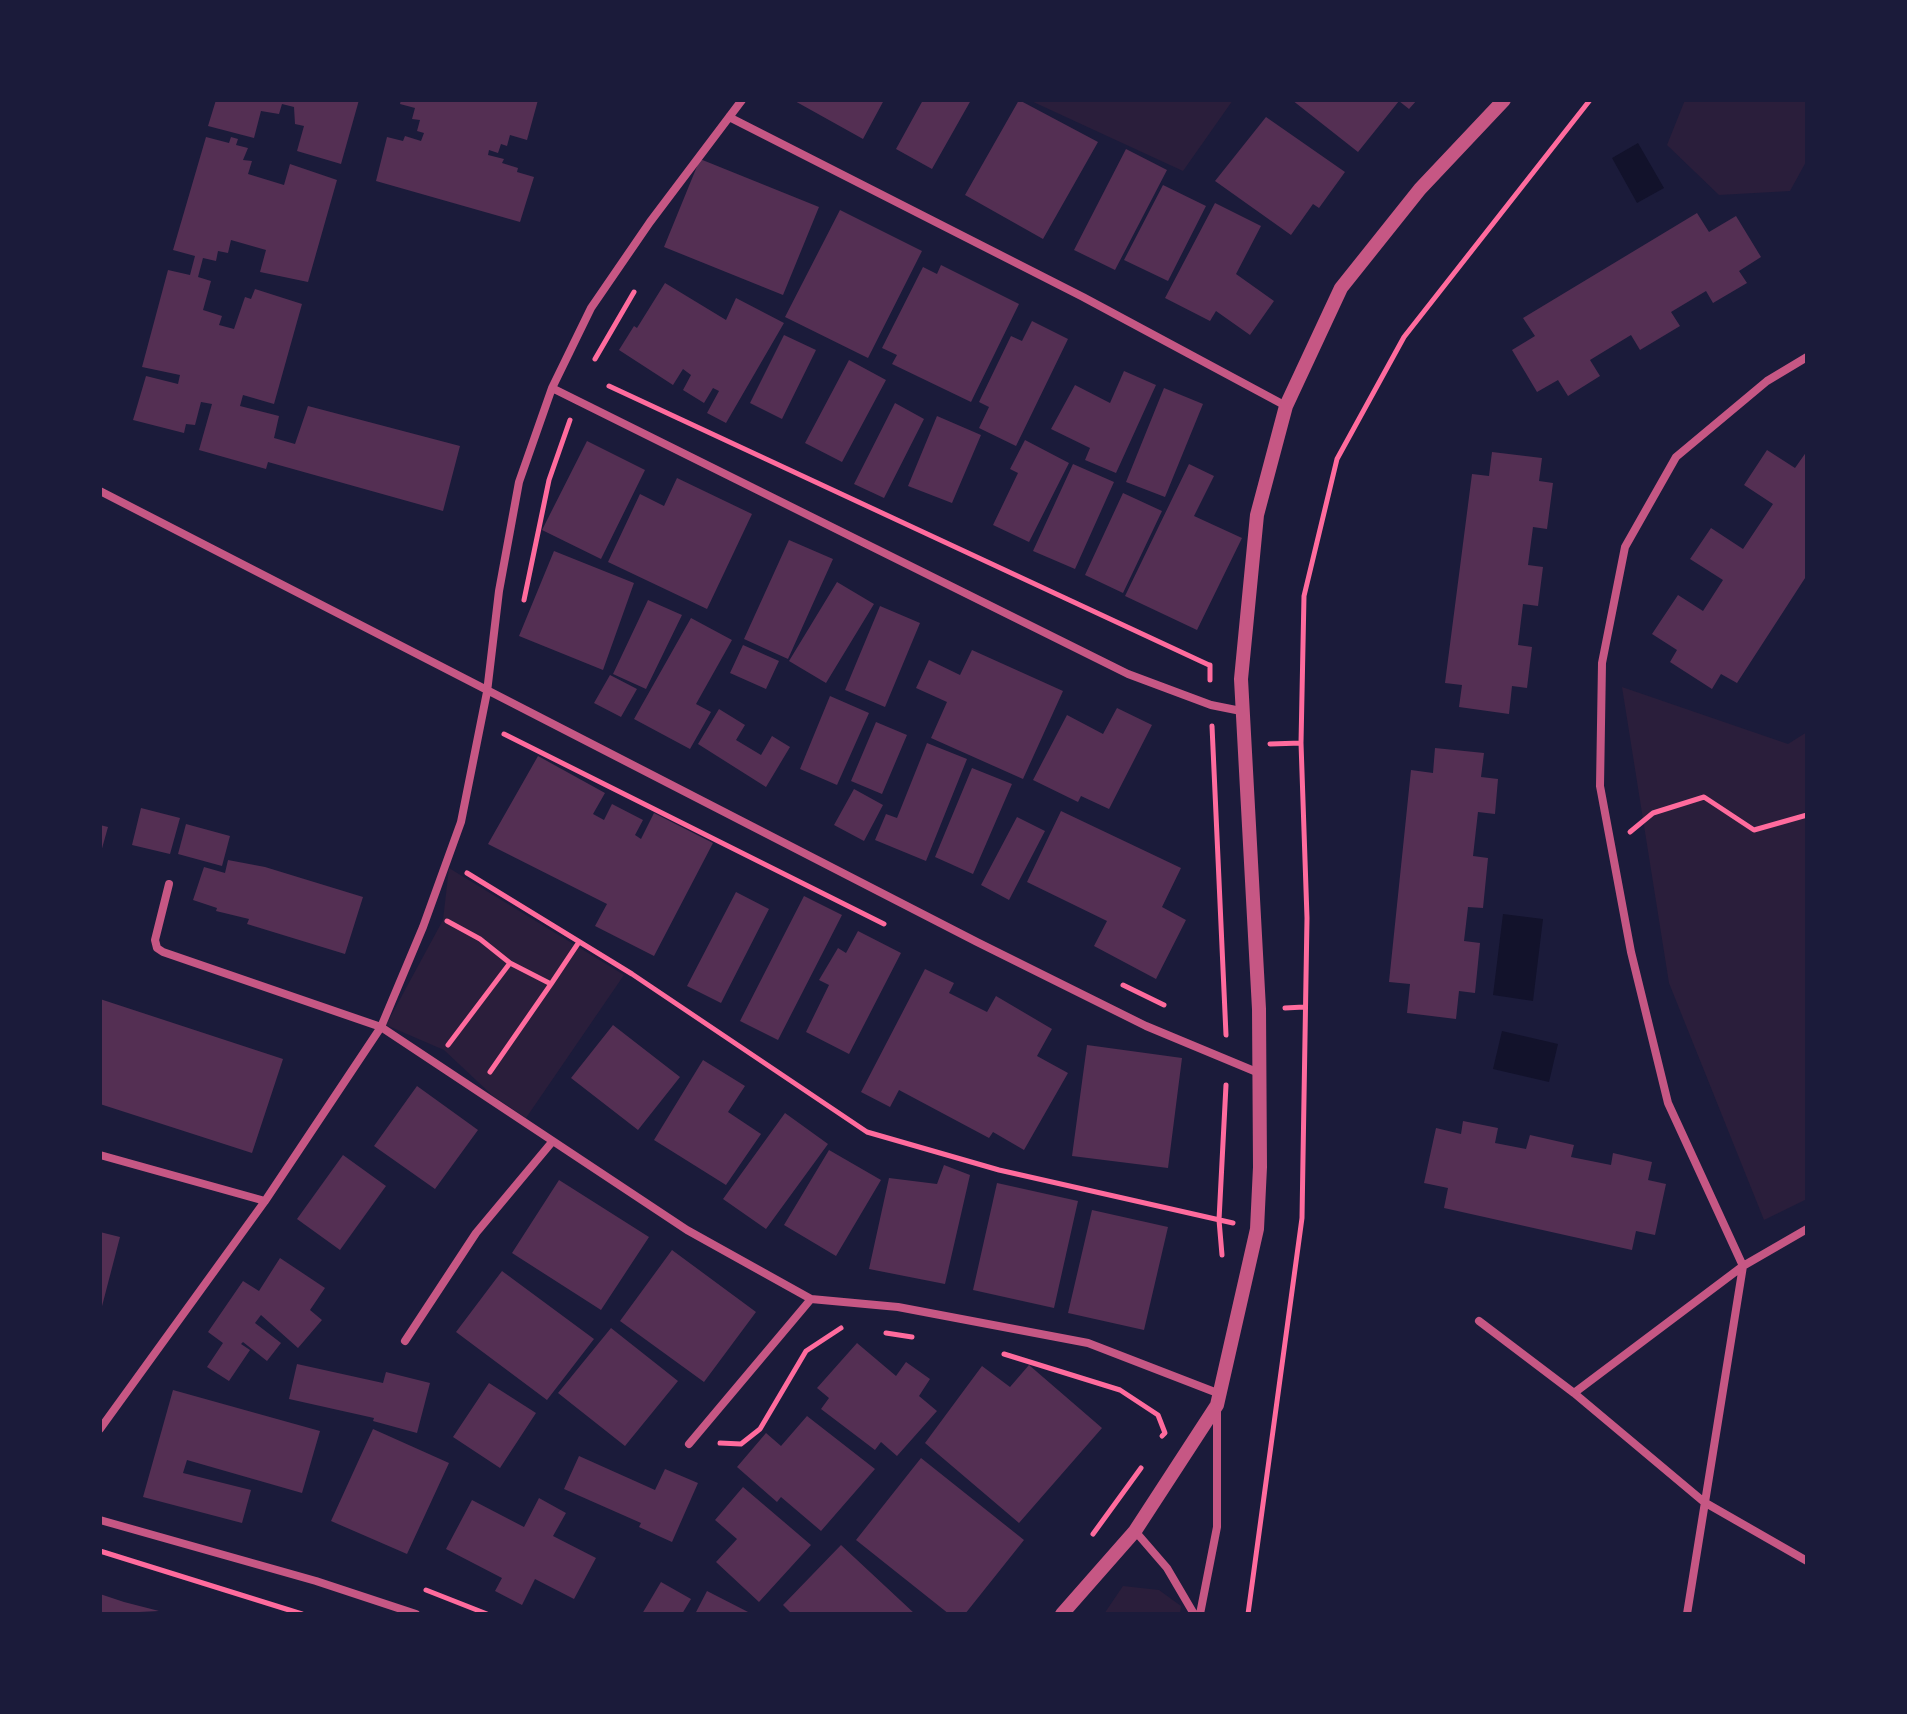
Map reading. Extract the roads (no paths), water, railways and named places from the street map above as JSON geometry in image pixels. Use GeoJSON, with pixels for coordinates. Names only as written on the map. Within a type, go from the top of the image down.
{"type":"FeatureCollection","features":[{"type":"Feature","properties":{"kind":"street"},"geometry":{"type":"LineString","coordinates":[[100,1429],[265,1201],[381,1027],[423,927],[461,822],[487,692],[499,591],[519,482],[552,388],[591,308],[650,222],[742,100]]}},
{"type":"Feature","properties":{"kind":"street"},"geometry":{"type":"LineString","coordinates":[[1200,1614],[1217,1527],[1220,1400],[1257,1229],[1260,1073],[1253,860],[1241,679],[1257,515],[1286,406],[1341,288],[1420,189],[1504,100]]}},
{"type":"Feature","properties":{"kind":"street"},"geometry":{"type":"LineString","coordinates":[[729,117],[1083,297],[1286,406]]}},
{"type":"Feature","properties":{"kind":"street"},"geometry":{"type":"LineString","coordinates":[[1687,1614],[1743,1266],[1668,1103],[1631,952],[1600,786],[1602,663],[1625,547],[1676,457],[1767,381],[1807,357]]}},
{"type":"Feature","properties":{"kind":"street"},"geometry":{"type":"LineString","coordinates":[[552,388],[1128,674],[1211,705],[1241,711]]}},
{"type":"Feature","properties":{"kind":"street"},"geometry":{"type":"LineString","coordinates":[[100,491],[487,692],[1104,1005],[1260,1073]]}},
{"type":"Feature","properties":{"kind":"street"},"geometry":{"type":"LineString","coordinates":[[169,884],[155,940],[157,948],[381,1027],[687,1230],[811,1299],[898,1307],[1088,1343],[1220,1400]]}},
{"type":"Feature","properties":{"kind":"street"},"geometry":{"type":"LineString","coordinates":[[405,1341],[476,1233],[552,1142]]}},
{"type":"Feature","properties":{"kind":"street"},"geometry":{"type":"LineString","coordinates":[[100,1155],[265,1201]]}},
{"type":"Feature","properties":{"kind":"street"},"geometry":{"type":"LineString","coordinates":[[1574,1393],[1743,1266],[1807,1229]]}},
{"type":"Feature","properties":{"kind":"street"},"geometry":{"type":"LineString","coordinates":[[692,1440],[811,1299]]}},
{"type":"Feature","properties":{"kind":"street"},"geometry":{"type":"LineString","coordinates":[[1479,1321],[1574,1393],[1704,1502],[1807,1561]]}},
{"type":"Feature","properties":{"kind":"street"},"geometry":{"type":"LineString","coordinates":[[1062,1614],[1135,1531],[1220,1400]]}},
{"type":"Feature","properties":{"kind":"street"},"geometry":{"type":"LineString","coordinates":[[100,1520],[316,1581],[416,1614]]}},
{"type":"Feature","properties":{"kind":"street"},"geometry":{"type":"LineString","coordinates":[[1135,1531],[1167,1568],[1194,1614]]}}]}
